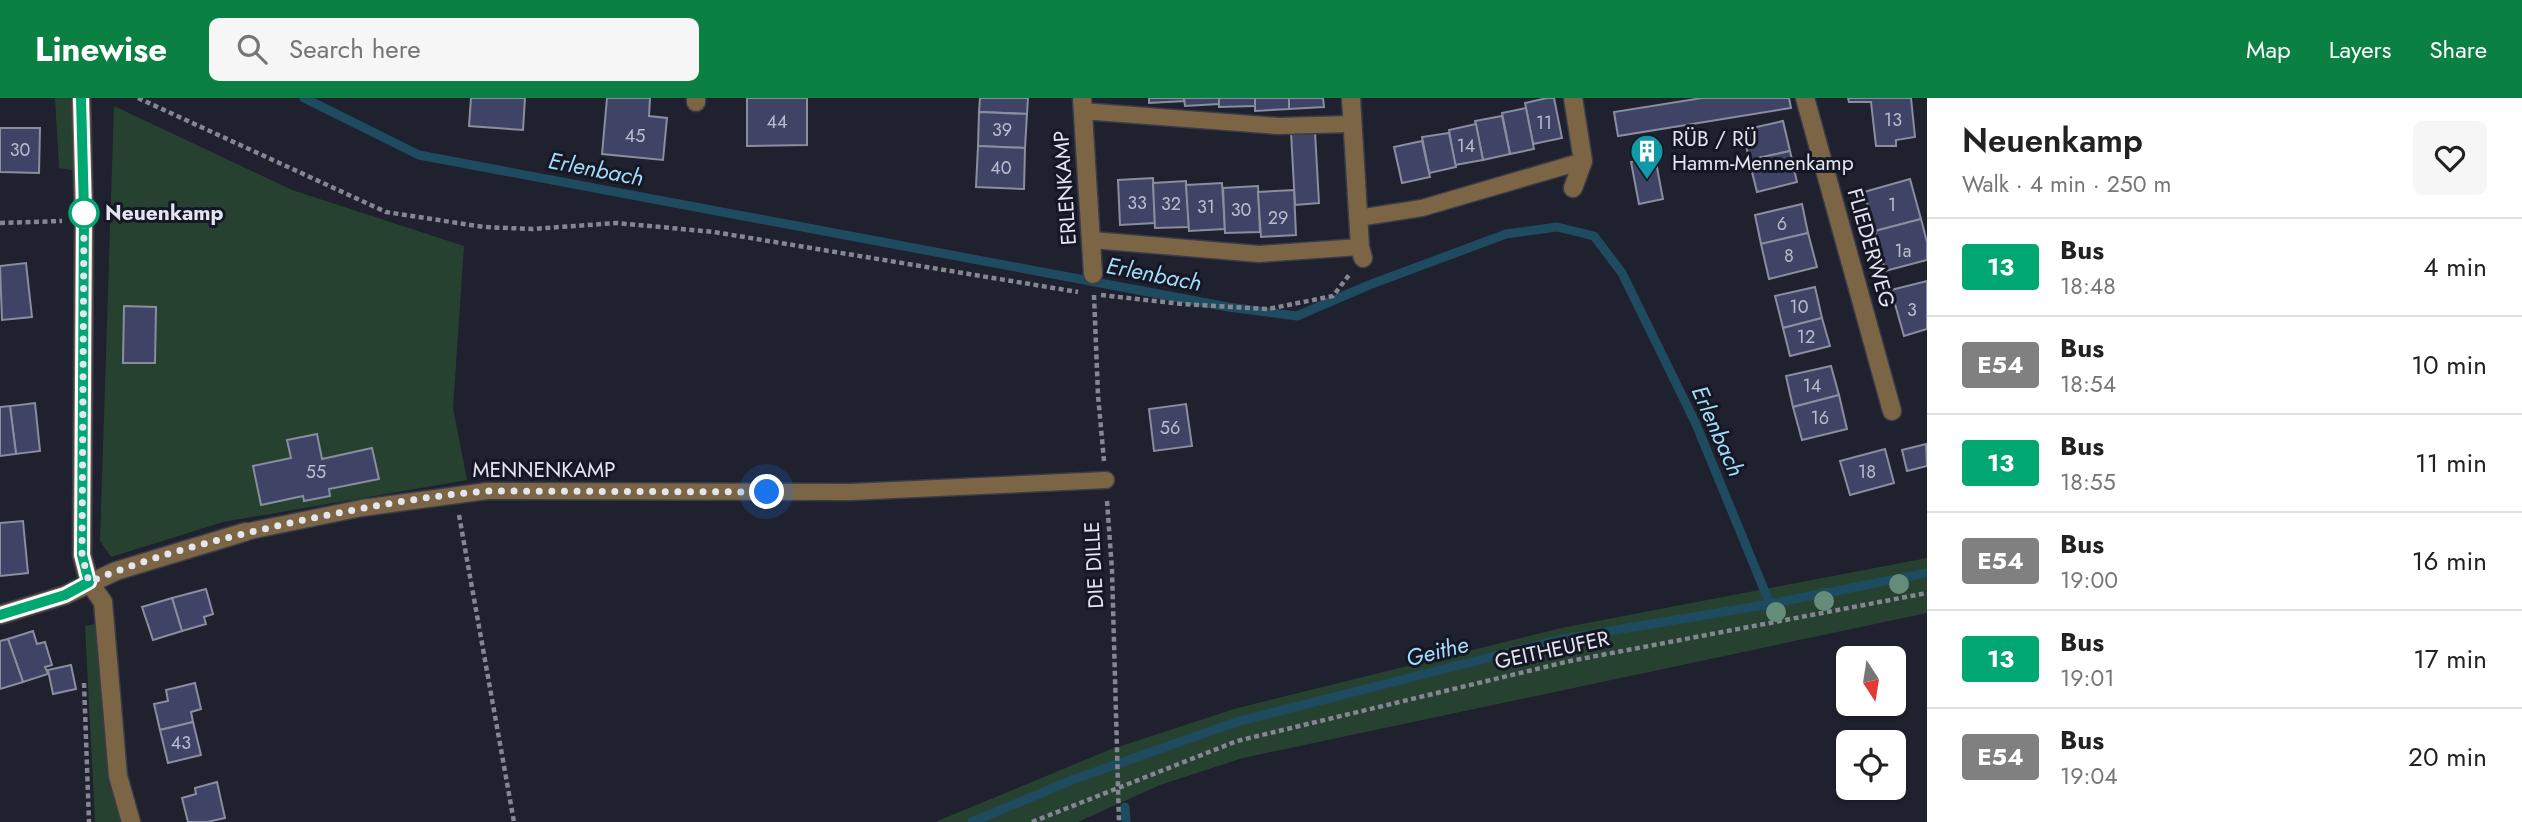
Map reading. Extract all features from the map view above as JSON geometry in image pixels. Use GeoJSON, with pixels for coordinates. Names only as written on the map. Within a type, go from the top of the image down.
{"type":"FeatureCollection","features":[{"type":"Feature","properties":{"kind":"street"},"geometry":{"type":"LineString","coordinates":[[81,98],[84,212],[82,555],[89,582],[103,602],[118,776],[131,822]]}},
{"type":"Feature","properties":{"kind":"street"},"geometry":{"type":"LineString","coordinates":[[1351,98],[1361,252]]}},
{"type":"Feature","properties":{"kind":"street"},"geometry":{"type":"LineString","coordinates":[[1573,98],[1583,161],[1573,188]]}},
{"type":"Feature","properties":{"kind":"street","name":"FLIEDERWEG"},"geometry":{"type":"LineString","coordinates":[[1805,98],[1892,411]]}},
{"type":"Feature","properties":{"kind":"street","name":"ERLENKAMP"},"geometry":{"type":"LineString","coordinates":[[1082,105],[1093,274]]}},
{"type":"Feature","properties":{"kind":"street","name":"MENNENKAMP"},"geometry":{"type":"LineString","coordinates":[[0,615],[65,595],[116,571],[245,533]]}},
{"type":"Feature","properties":{"kind":"lane"},"geometry":{"type":"LineString","coordinates":[[1082,105],[1278,125],[1352,124]]}},
{"type":"Feature","properties":{"kind":"lane"},"geometry":{"type":"LineString","coordinates":[[1358,218],[1422,208],[1583,161]]}},
{"type":"Feature","properties":{"kind":"lane"},"geometry":{"type":"LineString","coordinates":[[1092,240],[1259,254],[1361,252]]}},
{"type":"Feature","properties":{"kind":"lane","name":"MENNENKAMP"},"geometry":{"type":"LineString","coordinates":[[245,533],[362,508],[455,493],[851,492],[1106,480]]}},
{"type":"Feature","properties":{"kind":"path"},"geometry":{"type":"LineString","coordinates":[[138,98],[386,212],[484,227],[532,229],[617,223],[714,232],[1094,295],[1268,309],[1334,296],[1361,252]]}},
{"type":"Feature","properties":{"kind":"path"},"geometry":{"type":"LineString","coordinates":[[0,223],[55,222]]}},
{"type":"Feature","properties":{"kind":"path","name":"DIE DILLE"},"geometry":{"type":"LineString","coordinates":[[1095,306],[1098,395],[1112,570],[1119,822]]}},
{"type":"Feature","properties":{"kind":"path"},"geometry":{"type":"LineString","coordinates":[[455,493],[514,822]]}},
{"type":"Feature","properties":{"kind":"path","name":"GEITHEUFER"},"geometry":{"type":"LineString","coordinates":[[1032,822],[1237,740],[1570,661],[1927,593]]}},
{"type":"Feature","properties":{"kind":"path"},"geometry":{"type":"LineString","coordinates":[[84,675],[89,822]]}},
{"type":"Feature","properties":{"kind":"green space"},"geometry":{"type":"Polygon","coordinates":[[[55,98],[73,98],[78,171],[59,168],[55,98]]]}},
{"type":"Feature","properties":{"kind":"green space"},"geometry":{"type":"Polygon","coordinates":[[[114,106],[292,190],[464,246],[453,408],[467,480],[223,522],[111,557],[100,541],[114,106]]]}},
{"type":"Feature","properties":{"kind":"green space"},"geometry":{"type":"Polygon","coordinates":[[[1927,558],[1927,613],[1243,758],[1160,785],[1078,822],[935,822],[1109,750],[1234,709],[1561,628],[1927,558]]]}},
{"type":"Feature","properties":{"kind":"green space"},"geometry":{"type":"Polygon","coordinates":[[[96,624],[109,763],[125,822],[95,822],[85,626],[96,624]]]}},
{"type":"Feature","properties":{"kind":"building"},"geometry":{"type":"Polygon","coordinates":[[[471,98],[525,98],[523,130],[469,126],[471,98]]]}},
{"type":"Feature","properties":{"kind":"building"},"geometry":{"type":"Polygon","coordinates":[[[607,98],[650,98],[649,116],[667,118],[663,160],[602,154],[607,98]]]}},
{"type":"Feature","properties":{"kind":"building"},"geometry":{"type":"Polygon","coordinates":[[[747,98],[807,98],[807,145],[747,146],[747,98]]]}},
{"type":"Feature","properties":{"kind":"building"},"geometry":{"type":"Polygon","coordinates":[[[980,98],[1028,98],[1027,114],[979,112],[980,98]]]}},
{"type":"Feature","properties":{"kind":"building"},"geometry":{"type":"Polygon","coordinates":[[[1149,98],[1184,98],[1185,101],[1149,103],[1149,98]]]}},
{"type":"Feature","properties":{"kind":"building"},"geometry":{"type":"Polygon","coordinates":[[[1184,98],[1219,98],[1219,104],[1185,106],[1184,98]]]}},
{"type":"Feature","properties":{"kind":"building"},"geometry":{"type":"Polygon","coordinates":[[[1219,98],[1255,98],[1255,106],[1219,107],[1219,98]]]}},
{"type":"Feature","properties":{"kind":"building"},"geometry":{"type":"Polygon","coordinates":[[[1255,98],[1289,98],[1289,109],[1255,111],[1255,98]]]}},
{"type":"Feature","properties":{"kind":"building"},"geometry":{"type":"Polygon","coordinates":[[[1289,98],[1323,98],[1324,107],[1289,109],[1289,98]]]}},
{"type":"Feature","properties":{"kind":"building"},"geometry":{"type":"Polygon","coordinates":[[[1554,98],[1562,138],[1533,144],[1525,103],[1554,98]]]}},
{"type":"Feature","properties":{"kind":"building"},"geometry":{"type":"Polygon","coordinates":[[[1702,98],[1789,98],[1791,108],[1618,136],[1614,112],[1702,98]]]}},
{"type":"Feature","properties":{"kind":"building"},"geometry":{"type":"Polygon","coordinates":[[[1848,98],[1911,98],[1915,137],[1896,140],[1896,146],[1876,146],[1871,102],[1849,102],[1848,98]]]}},
{"type":"Feature","properties":{"kind":"building"},"geometry":{"type":"Polygon","coordinates":[[[1526,108],[1534,149],[1510,154],[1502,113],[1526,108]]]}},
{"type":"Feature","properties":{"kind":"building"},"geometry":{"type":"Polygon","coordinates":[[[979,112],[1027,114],[1025,148],[978,146],[979,112]]]}},
{"type":"Feature","properties":{"kind":"building"},"geometry":{"type":"Polygon","coordinates":[[[1502,116],[1510,154],[1483,160],[1475,121],[1502,116]]]}},
{"type":"Feature","properties":{"kind":"building"},"geometry":{"type":"Polygon","coordinates":[[[1783,121],[1790,151],[1749,160],[1743,130],[1783,121]]]}},
{"type":"Feature","properties":{"kind":"building"},"geometry":{"type":"Polygon","coordinates":[[[1476,124],[1483,160],[1455,165],[1449,130],[1476,124]]]}},
{"type":"Feature","properties":{"kind":"building"},"geometry":{"type":"Polygon","coordinates":[[[0,128],[40,128],[39,173],[0,172],[0,128]]]}},
{"type":"Feature","properties":{"kind":"building"},"geometry":{"type":"Polygon","coordinates":[[[1315,132],[1319,203],[1295,205],[1291,133],[1315,132]]]}},
{"type":"Feature","properties":{"kind":"building"},"geometry":{"type":"Polygon","coordinates":[[[1449,133],[1456,167],[1429,173],[1422,137],[1449,133]]]}},
{"type":"Feature","properties":{"kind":"building"},"geometry":{"type":"Polygon","coordinates":[[[1422,141],[1430,177],[1402,183],[1394,147],[1422,141]]]}},
{"type":"Feature","properties":{"kind":"building"},"geometry":{"type":"Polygon","coordinates":[[[978,146],[1025,148],[1024,189],[976,187],[978,146]]]}},
{"type":"Feature","properties":{"kind":"building"},"geometry":{"type":"Polygon","coordinates":[[[1790,151],[1797,182],[1757,192],[1749,160],[1790,151]]]}},
{"type":"Feature","properties":{"kind":"building","name":"RÜB / RÜ Hamm-Mennenkamp"},"geometry":{"type":"Polygon","coordinates":[[[1655,157],[1663,199],[1639,204],[1631,162],[1655,157]]]}},
{"type":"Feature","properties":{"kind":"building"},"geometry":{"type":"Polygon","coordinates":[[[1153,178],[1155,223],[1120,225],[1118,180],[1153,178]]]}},
{"type":"Feature","properties":{"kind":"building"},"geometry":{"type":"Polygon","coordinates":[[[1910,179],[1921,219],[1875,231],[1864,192],[1910,179]]]}},
{"type":"Feature","properties":{"kind":"building"},"geometry":{"type":"Polygon","coordinates":[[[1186,181],[1189,227],[1155,228],[1153,183],[1186,181]]]}},
{"type":"Feature","properties":{"kind":"building"},"geometry":{"type":"Polygon","coordinates":[[[1222,183],[1225,229],[1189,231],[1186,185],[1222,183]]]}},
{"type":"Feature","properties":{"kind":"building"},"geometry":{"type":"Polygon","coordinates":[[[1258,186],[1260,232],[1225,233],[1223,188],[1258,186]]]}},
{"type":"Feature","properties":{"kind":"building"},"geometry":{"type":"Polygon","coordinates":[[[1294,190],[1296,235],[1261,237],[1258,192],[1294,190]]]}},
{"type":"Feature","properties":{"kind":"building"},"geometry":{"type":"Polygon","coordinates":[[[1802,204],[1808,233],[1761,244],[1755,215],[1802,204]]]}},
{"type":"Feature","properties":{"kind":"building"},"geometry":{"type":"Polygon","coordinates":[[[1921,219],[1927,242],[1927,260],[1885,271],[1875,231],[1921,219]]]}},
{"type":"Feature","properties":{"kind":"building"},"geometry":{"type":"Polygon","coordinates":[[[1808,233],[1817,267],[1769,279],[1761,244],[1808,233]]]}},
{"type":"Feature","properties":{"kind":"building"},"geometry":{"type":"Polygon","coordinates":[[[26,263],[32,317],[2,320],[0,266],[26,263]]]}},
{"type":"Feature","properties":{"kind":"building"},"geometry":{"type":"Polygon","coordinates":[[[1927,281],[1927,329],[1904,336],[1891,290],[1927,281]]]}},
{"type":"Feature","properties":{"kind":"building"},"geometry":{"type":"Polygon","coordinates":[[[1815,287],[1822,318],[1783,328],[1775,296],[1815,287]]]}},
{"type":"Feature","properties":{"kind":"building"},"geometry":{"type":"Polygon","coordinates":[[[124,306],[156,307],[155,363],[123,363],[124,306]]]}},
{"type":"Feature","properties":{"kind":"building"},"geometry":{"type":"Polygon","coordinates":[[[1822,318],[1830,346],[1790,356],[1783,328],[1822,318]]]}},
{"type":"Feature","properties":{"kind":"building"},"geometry":{"type":"Polygon","coordinates":[[[1831,366],[1839,395],[1793,407],[1786,376],[1831,366]]]}},
{"type":"Feature","properties":{"kind":"building"},"geometry":{"type":"Polygon","coordinates":[[[1839,395],[1847,429],[1802,440],[1793,407],[1839,395]]]}},
{"type":"Feature","properties":{"kind":"building"},"geometry":{"type":"Polygon","coordinates":[[[35,403],[40,451],[16,454],[10,406],[35,403]]]}},
{"type":"Feature","properties":{"kind":"building"},"geometry":{"type":"Polygon","coordinates":[[[1186,404],[1192,446],[1154,451],[1149,409],[1186,404]]]}},
{"type":"Feature","properties":{"kind":"building"},"geometry":{"type":"Polygon","coordinates":[[[10,406],[16,454],[0,456],[0,407],[10,406]]]}},
{"type":"Feature","properties":{"kind":"building"},"geometry":{"type":"Polygon","coordinates":[[[317,434],[322,459],[372,448],[379,479],[329,489],[330,496],[304,501],[303,496],[261,505],[253,466],[291,458],[287,440],[317,434]]]}},
{"type":"Feature","properties":{"kind":"building"},"geometry":{"type":"Polygon","coordinates":[[[1926,444],[1927,466],[1907,471],[1902,450],[1926,444]]]}},
{"type":"Feature","properties":{"kind":"building"},"geometry":{"type":"Polygon","coordinates":[[[1885,449],[1894,483],[1850,495],[1840,461],[1885,449]]]}},
{"type":"Feature","properties":{"kind":"building"},"geometry":{"type":"Polygon","coordinates":[[[23,521],[28,573],[0,576],[0,523],[23,521]]]}},
{"type":"Feature","properties":{"kind":"building"},"geometry":{"type":"Polygon","coordinates":[[[206,589],[213,614],[204,617],[206,624],[182,631],[172,598],[206,589]]]}},
{"type":"Feature","properties":{"kind":"building"},"geometry":{"type":"Polygon","coordinates":[[[172,598],[182,631],[153,640],[142,607],[172,598]]]}},
{"type":"Feature","properties":{"kind":"building"},"geometry":{"type":"Polygon","coordinates":[[[33,631],[37,644],[45,642],[52,665],[45,667],[48,674],[23,682],[8,639],[33,631]]]}},
{"type":"Feature","properties":{"kind":"building"},"geometry":{"type":"Polygon","coordinates":[[[8,639],[23,682],[0,689],[0,641],[8,639]]]}},
{"type":"Feature","properties":{"kind":"building"},"geometry":{"type":"Polygon","coordinates":[[[71,665],[76,689],[53,694],[48,670],[71,665]]]}},
{"type":"Feature","properties":{"kind":"building"},"geometry":{"type":"Polygon","coordinates":[[[195,683],[201,709],[191,712],[193,722],[160,730],[154,704],[168,701],[166,690],[195,683]]]}},
{"type":"Feature","properties":{"kind":"building"},"geometry":{"type":"Polygon","coordinates":[[[193,722],[201,755],[168,763],[160,730],[193,722]]]}},
{"type":"Feature","properties":{"kind":"building"},"geometry":{"type":"Polygon","coordinates":[[[217,782],[225,818],[188,822],[182,798],[196,794],[195,788],[217,782]]]}},
{"type":"Feature","properties":{"kind":"waterway","name":"Erlenbach"},"geometry":{"type":"LineString","coordinates":[[304,98],[419,155],[1228,307],[1297,316],[1369,285],[1506,234],[1557,227],[1594,236],[1622,273],[1696,424],[1770,604]]}},
{"type":"Feature","properties":{"kind":"waterway","name":"Geithe"},"geometry":{"type":"LineString","coordinates":[[972,822],[1072,780],[1236,722],[1562,639],[1770,604],[1927,573]]}},
{"type":"Feature","properties":{"kind":"waterway"},"geometry":{"type":"LineString","coordinates":[[1125,807],[1126,822]]}},
{"type":"Feature","properties":{"kind":"bus line","name":"13"},"geometry":{"type":"LineString","coordinates":[[0,615],[65,595],[89,582],[82,555],[84,212],[81,98]]}},
{"type":"Feature","properties":{"kind":"place","name":"RÜB / RÜ Hamm-Mennenkamp"},"geometry":{"type":"Point","coordinates":[1647,181]}},
{"type":"Feature","properties":{"kind":"place","name":"Neuenkamp"},"geometry":{"type":"Point","coordinates":[84,213]}},
{"type":"Feature","properties":{"kind":"route"},"geometry":{"type":"LineString","coordinates":[[84,213],[82,555],[89,582],[116,571],[245,533],[362,508],[431,499],[455,493],[767,492]]}}]}
